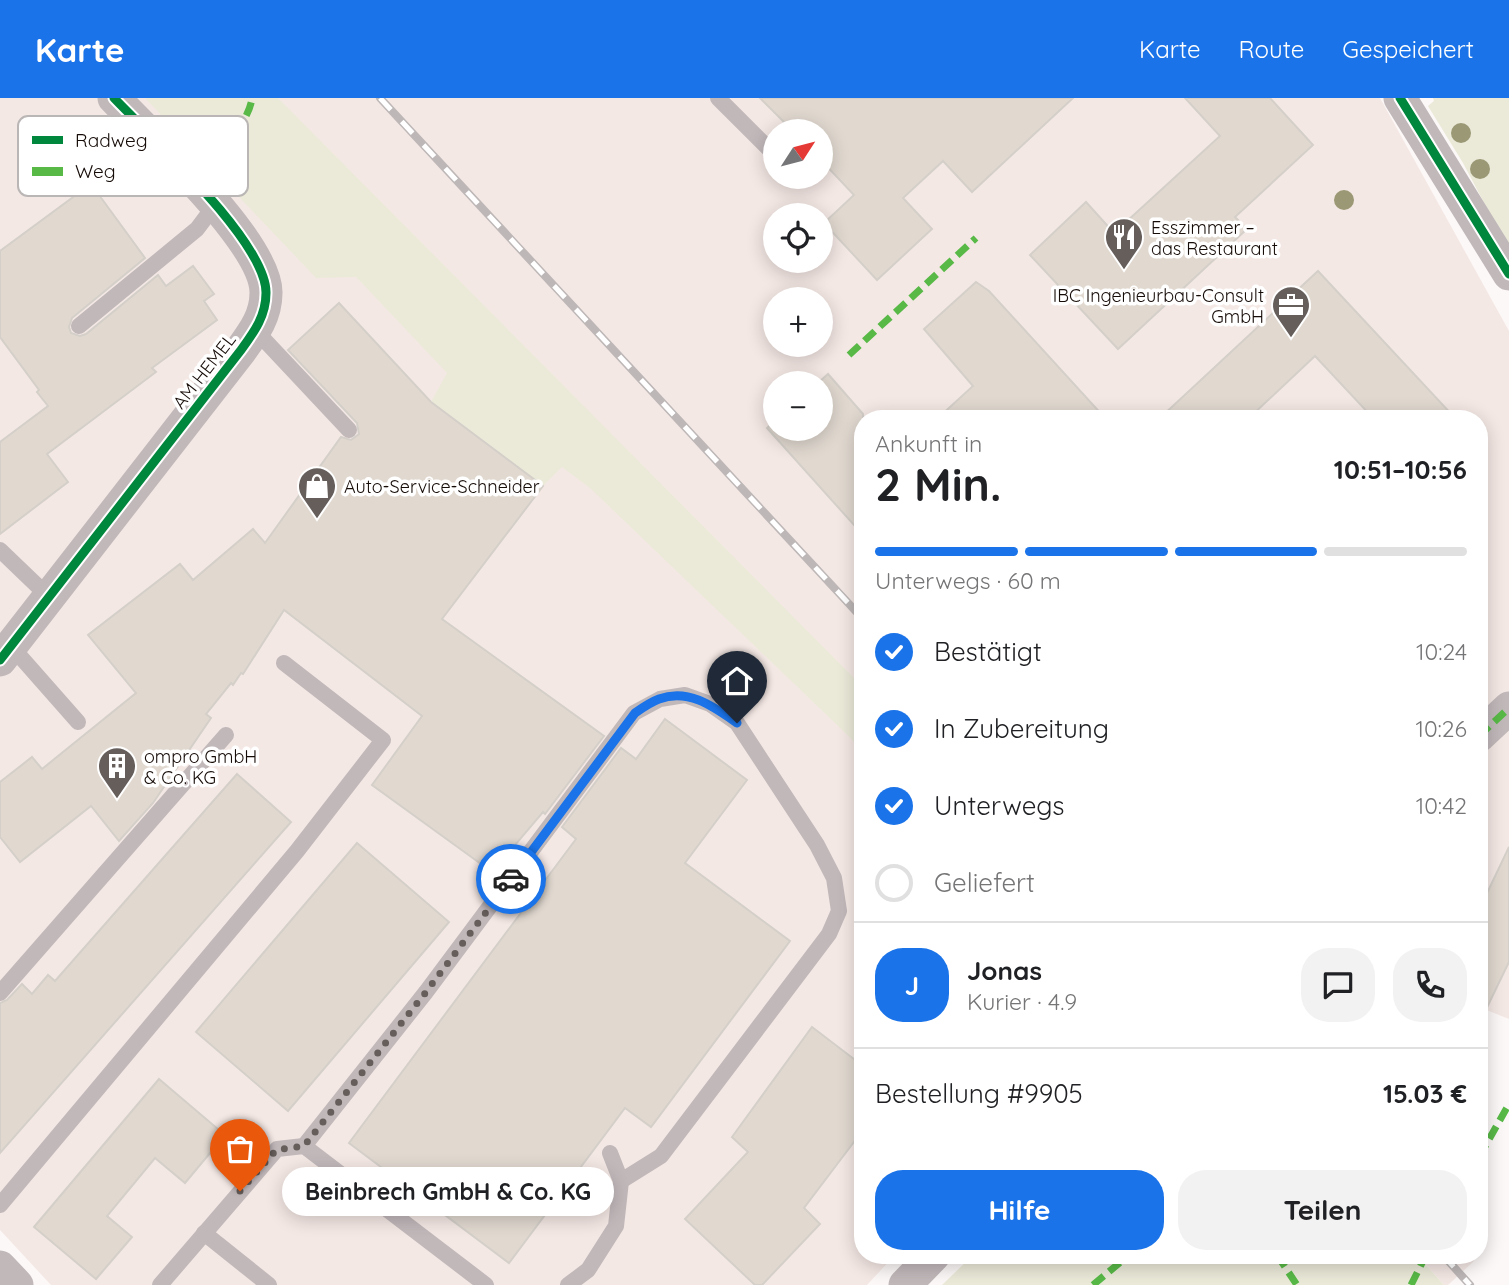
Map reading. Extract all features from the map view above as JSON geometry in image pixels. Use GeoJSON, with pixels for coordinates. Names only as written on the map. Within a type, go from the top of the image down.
{"type":"FeatureCollection","features":[{"type":"Feature","properties":{"kind":"street","name":"AM HEMEL"},"geometry":{"type":"LineString","coordinates":[[114,98],[131,116]]}},
{"type":"Feature","properties":{"kind":"street"},"geometry":{"type":"LineString","coordinates":[[1400,98],[1509,274]]}},
{"type":"Feature","properties":{"kind":"street","name":"AM HEMEL"},"geometry":{"type":"LineString","coordinates":[[5,653],[255,330],[263,315],[267,290],[258,261],[241,234],[207,196]]}},
{"type":"Feature","properties":{"kind":"street"},"geometry":{"type":"LineString","coordinates":[[1488,728],[1509,708]]}},
{"type":"Feature","properties":{"kind":"street"},"geometry":{"type":"LineString","coordinates":[[905,1285],[925,1264]]}},
{"type":"Feature","properties":{"kind":"street"},"geometry":{"type":"LineString","coordinates":[[0,1267],[17,1285]]}},
{"type":"Feature","properties":{"kind":"lane"},"geometry":{"type":"LineString","coordinates":[[718,98],[763,143]]}},
{"type":"Feature","properties":{"kind":"lane"},"geometry":{"type":"LineString","coordinates":[[79,326],[197,229],[215,205]]}},
{"type":"Feature","properties":{"kind":"lane"},"geometry":{"type":"LineString","coordinates":[[255,330],[349,430]]}},
{"type":"Feature","properties":{"kind":"lane"},"geometry":{"type":"LineString","coordinates":[[0,550],[49,597]]}},
{"type":"Feature","properties":{"kind":"lane"},"geometry":{"type":"LineString","coordinates":[[5,653],[78,722]]}},
{"type":"Feature","properties":{"kind":"lane"},"geometry":{"type":"LineString","coordinates":[[0,1205],[297,851],[383,740],[284,663]]}},
{"type":"Feature","properties":{"kind":"lane"},"geometry":{"type":"LineString","coordinates":[[160,1285],[276,1150],[304,1146],[426,992],[635,713],[660,699],[685,695],[710,704],[737,723],[817,845],[834,878],[839,911],[829,934],[662,1156],[621,1181]]}},
{"type":"Feature","properties":{"kind":"lane"},"geometry":{"type":"LineString","coordinates":[[0,993],[226,736]]}},
{"type":"Feature","properties":{"kind":"lane"},"geometry":{"type":"LineString","coordinates":[[304,1146],[486,1285]]}},
{"type":"Feature","properties":{"kind":"lane"},"geometry":{"type":"LineString","coordinates":[[568,1285],[588,1270],[616,1226],[621,1181],[610,1153]]}},
{"type":"Feature","properties":{"kind":"lane"},"geometry":{"type":"LineString","coordinates":[[204,1233],[269,1285]]}},
{"type":"Feature","properties":{"kind":"shaded area"},"geometry":{"type":"Polygon","coordinates":[[[0,98],[1380,98],[1509,331],[1509,1019],[1488,1011],[1488,410],[854,410],[854,1264],[887,1264],[867,1285],[51,1285],[0,1230],[0,98]]]}},
{"type":"Feature","properties":{"kind":"shaded area"},"geometry":{"type":"Polygon","coordinates":[[[1425,1264],[1471,1264],[1448,1285],[1444,1285],[1425,1264]]]}},
{"type":"Feature","properties":{"kind":"green space"},"geometry":{"type":"Polygon","coordinates":[[[145,98],[278,98],[854,678],[854,741],[591,489],[562,467],[543,486],[431,402],[447,373],[356,277],[316,278],[238,196],[248,196],[248,116],[162,116],[145,98]]]}},
{"type":"Feature","properties":{"kind":"green space"},"geometry":{"type":"Polygon","coordinates":[[[1433,98],[1509,98],[1509,250],[1463,163],[1428,106],[1434,101],[1433,98]]]}},
{"type":"Feature","properties":{"kind":"green space"},"geometry":{"type":"Polygon","coordinates":[[[964,1264],[1425,1264],[1444,1285],[942,1285],[964,1264]]]}},
{"type":"Feature","properties":{"kind":"building"},"geometry":{"type":"Polygon","coordinates":[[[760,98],[1073,98],[972,192],[943,161],[903,198],[932,229],[877,280],[833,233],[833,215],[854,195],[833,173],[833,119],[781,119],[760,98]]]}},
{"type":"Feature","properties":{"kind":"building","name":"Esszimmer – das Restaurant"},"geometry":{"type":"Polygon","coordinates":[[[1185,98],[1270,98],[1313,145],[1235,217],[1247,229],[1118,349],[1030,255],[1086,202],[1114,233],[1220,136],[1185,98]]]}},
{"type":"Feature","properties":{"kind":"building"},"geometry":{"type":"Polygon","coordinates":[[[75,196],[100,196],[145,258],[72,318],[69,327],[71,333],[80,336],[86,334],[158,275],[166,286],[193,266],[214,294],[204,301],[217,320],[152,368],[156,372],[47,454],[68,482],[0,534],[0,442],[48,406],[0,337],[0,251],[75,196]]]}},
{"type":"Feature","properties":{"kind":"building"},"geometry":{"type":"Polygon","coordinates":[[[1318,271],[1448,410],[1366,410],[1315,356],[1258,410],[1169,410],[1318,271]]]}},
{"type":"Feature","properties":{"kind":"building"},"geometry":{"type":"Polygon","coordinates":[[[976,282],[989,291],[1098,410],[947,410],[973,386],[924,329],[976,282]]]}},
{"type":"Feature","properties":{"kind":"building"},"geometry":{"type":"Polygon","coordinates":[[[339,303],[431,402],[543,486],[442,619],[604,736],[545,814],[543,812],[492,872],[372,785],[422,716],[284,610],[243,674],[241,673],[233,685],[231,683],[206,714],[211,718],[153,803],[119,841],[91,806],[20,862],[0,837],[0,782],[32,757],[42,769],[136,693],[88,635],[180,564],[193,580],[253,529],[265,543],[341,437],[351,440],[359,434],[357,423],[288,350],[339,303]]]}},
{"type":"Feature","properties":{"kind":"building"},"geometry":{"type":"Polygon","coordinates":[[[833,380],[860,410],[854,410],[854,525],[779,441],[833,441],[833,380]]]}},
{"type":"Feature","properties":{"kind":"building"},"geometry":{"type":"Polygon","coordinates":[[[665,719],[747,780],[685,863],[790,941],[651,1127],[625,1108],[509,1263],[349,1143],[576,839],[562,827],[621,748],[636,759],[665,719]]]}},
{"type":"Feature","properties":{"kind":"building"},"geometry":{"type":"Polygon","coordinates":[[[237,774],[291,822],[0,1153],[0,1003],[7,1000],[22,984],[32,994],[48,975],[55,981],[237,774]]]}},
{"type":"Feature","properties":{"kind":"building"},"geometry":{"type":"Polygon","coordinates":[[[357,843],[449,922],[288,1111],[196,1032],[357,843]]]}},
{"type":"Feature","properties":{"kind":"building"},"geometry":{"type":"Polygon","coordinates":[[[1509,847],[1509,962],[1488,1005],[1488,891],[1509,847]]]}},
{"type":"Feature","properties":{"kind":"building"},"geometry":{"type":"Polygon","coordinates":[[[812,1027],[854,1059],[854,1142],[804,1208],[820,1224],[762,1285],[755,1285],[685,1219],[748,1152],[732,1137],[812,1027]]]}},
{"type":"Feature","properties":{"kind":"building"},"geometry":{"type":"Polygon","coordinates":[[[159,1079],[225,1135],[185,1183],[155,1158],[107,1216],[132,1237],[96,1279],[34,1227],[159,1079]]]}},
{"type":"Feature","properties":{"kind":"railway"},"geometry":{"type":"LineString","coordinates":[[380,98],[854,609]]}},
{"type":"Feature","properties":{"kind":"railway"},"geometry":{"type":"LineString","coordinates":[[1451,1264],[1470,1285]]}},
{"type":"Feature","properties":{"kind":"marked path"},"geometry":{"type":"LineString","coordinates":[[245,116],[252,98]]}},
{"type":"Feature","properties":{"kind":"marked path"},"geometry":{"type":"LineString","coordinates":[[849,355],[976,238]]}},
{"type":"Feature","properties":{"kind":"marked path"},"geometry":{"type":"LineString","coordinates":[[1488,728],[1509,708]]}},
{"type":"Feature","properties":{"kind":"marked path"},"geometry":{"type":"LineString","coordinates":[[1488,1141],[1509,1104]]}},
{"type":"Feature","properties":{"kind":"marked path"},"geometry":{"type":"LineString","coordinates":[[1093,1285],[1118,1264]]}},
{"type":"Feature","properties":{"kind":"marked path"},"geometry":{"type":"LineString","coordinates":[[1283,1264],[1297,1285]]}},
{"type":"Feature","properties":{"kind":"marked path"},"geometry":{"type":"LineString","coordinates":[[1411,1285],[1422,1264]]}},
{"type":"Feature","properties":{"kind":"cycle path"},"geometry":{"type":"LineString","coordinates":[[114,98],[132,116]]}},
{"type":"Feature","properties":{"kind":"cycle path"},"geometry":{"type":"LineString","coordinates":[[1400,98],[1509,274]]}},
{"type":"Feature","properties":{"kind":"cycle path"},"geometry":{"type":"LineString","coordinates":[[0,660],[241,350],[262,316],[266,293],[261,272],[248,247],[208,196]]}},
{"type":"Feature","properties":{"kind":"way so far"},"geometry":{"type":"LineString","coordinates":[[240,1191],[276,1150],[304,1146],[511,879]]}},
{"type":"Feature","properties":{"kind":"place","name":"Esszimmer – das Restaurant"},"geometry":{"type":"Point","coordinates":[1124,271]}},
{"type":"Feature","properties":{"kind":"place","name":"IBC Ingenieurbau-Consult GmbH"},"geometry":{"type":"Point","coordinates":[1291,339]}},
{"type":"Feature","properties":{"kind":"place","name":"Auto-Service-Schneider"},"geometry":{"type":"Point","coordinates":[317,520]}},
{"type":"Feature","properties":{"kind":"place","name":"ompro GmbH & Co. KG"},"geometry":{"type":"Point","coordinates":[117,800]}},
{"type":"Feature","properties":{"kind":"place","name":"Beinbrech GmbH & Co. KG"},"geometry":{"type":"Point","coordinates":[240,1191]}},
{"type":"Feature","properties":{"kind":"route"},"geometry":{"type":"LineString","coordinates":[[511,879],[635,713],[660,699],[685,695],[710,704],[737,723]]}}]}
